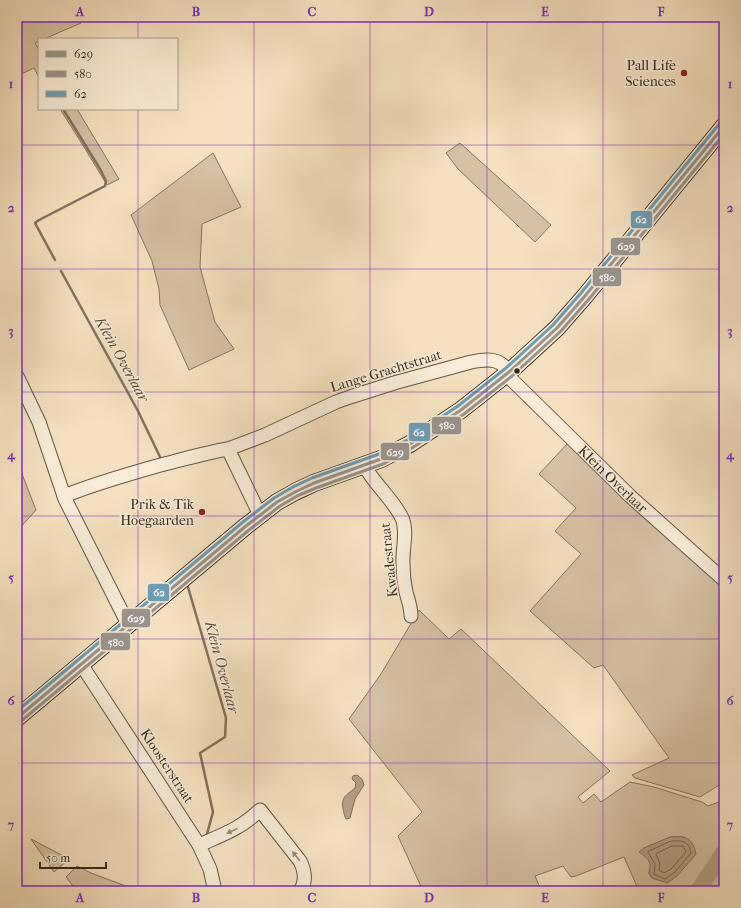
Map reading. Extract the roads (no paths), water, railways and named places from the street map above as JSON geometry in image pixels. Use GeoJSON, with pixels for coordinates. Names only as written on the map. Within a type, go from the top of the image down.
{"type":"FeatureCollection","features":[{"type":"Feature","properties":{"kind":"main road"},"geometry":{"type":"LineString","coordinates":[[17,718],[128,624],[277,502],[314,483],[381,459],[410,444],[461,410],[509,372],[552,333],[582,300],[613,264],[724,126]]}},
{"type":"Feature","properties":{"kind":"street","name":"Lange Grachtstraat"},"geometry":{"type":"LineString","coordinates":[[64,496],[100,482],[228,449],[265,435],[336,402],[394,383],[487,359],[500,363],[509,372]]}},
{"type":"Feature","properties":{"kind":"street","name":"Klein Overlaar"},"geometry":{"type":"LineString","coordinates":[[509,372],[512,380],[630,496],[724,580]]}},
{"type":"Feature","properties":{"kind":"street"},"geometry":{"type":"LineString","coordinates":[[17,376],[38,422],[64,496],[128,624]]}},
{"type":"Feature","properties":{"kind":"street"},"geometry":{"type":"LineString","coordinates":[[228,449],[260,515]]}},
{"type":"Feature","properties":{"kind":"street","name":"Kwadestraat"},"geometry":{"type":"LineString","coordinates":[[364,465],[379,487],[391,501],[403,520],[403,574],[411,616]]}},
{"type":"Feature","properties":{"kind":"street","name":"Kloosterstraat"},"geometry":{"type":"LineString","coordinates":[[81,664],[199,845],[210,869],[215,891]]}},
{"type":"Feature","properties":{"kind":"street"},"geometry":{"type":"LineString","coordinates":[[199,845],[237,828],[248,821],[260,810],[300,860],[304,868],[305,877],[302,889],[300,891]]}},
{"type":"Feature","properties":{"kind":"water"},"geometry":{"type":"Polygon","coordinates":[[[357,775],[362,779],[364,785],[355,799],[350,818],[346,819],[343,809],[343,801],[345,797],[355,788],[356,783],[352,779],[353,776],[357,775]]]}},
{"type":"Feature","properties":{"kind":"water"},"geometry":{"type":"Polygon","coordinates":[[[670,837],[684,837],[688,839],[696,854],[677,876],[667,883],[652,878],[649,873],[649,861],[639,852],[644,848],[670,837]]]}},
{"type":"Feature","properties":{"kind":"waterway"},"geometry":{"type":"LineString","coordinates":[[55,260],[35,223],[105,186],[106,181],[64,110]]}},
{"type":"Feature","properties":{"kind":"waterway","name":"Klein Overlaar"},"geometry":{"type":"LineString","coordinates":[[61,271],[138,411],[161,459]]}},
{"type":"Feature","properties":{"kind":"waterway","name":"Klein Overlaar"},"geometry":{"type":"LineString","coordinates":[[188,587],[226,718],[225,737],[200,753],[213,812],[207,834]]}},
{"type":"Feature","properties":{"kind":"waterway"},"geometry":{"type":"LineString","coordinates":[[698,891],[724,851]]}},
{"type":"Feature","properties":{"kind":"place","name":"Pall Life Sciences"},"geometry":{"type":"Point","coordinates":[684,73]}},
{"type":"Feature","properties":{"kind":"place","name":"Prik & Tik Hoegaarden"},"geometry":{"type":"Point","coordinates":[202,512]}}]}
